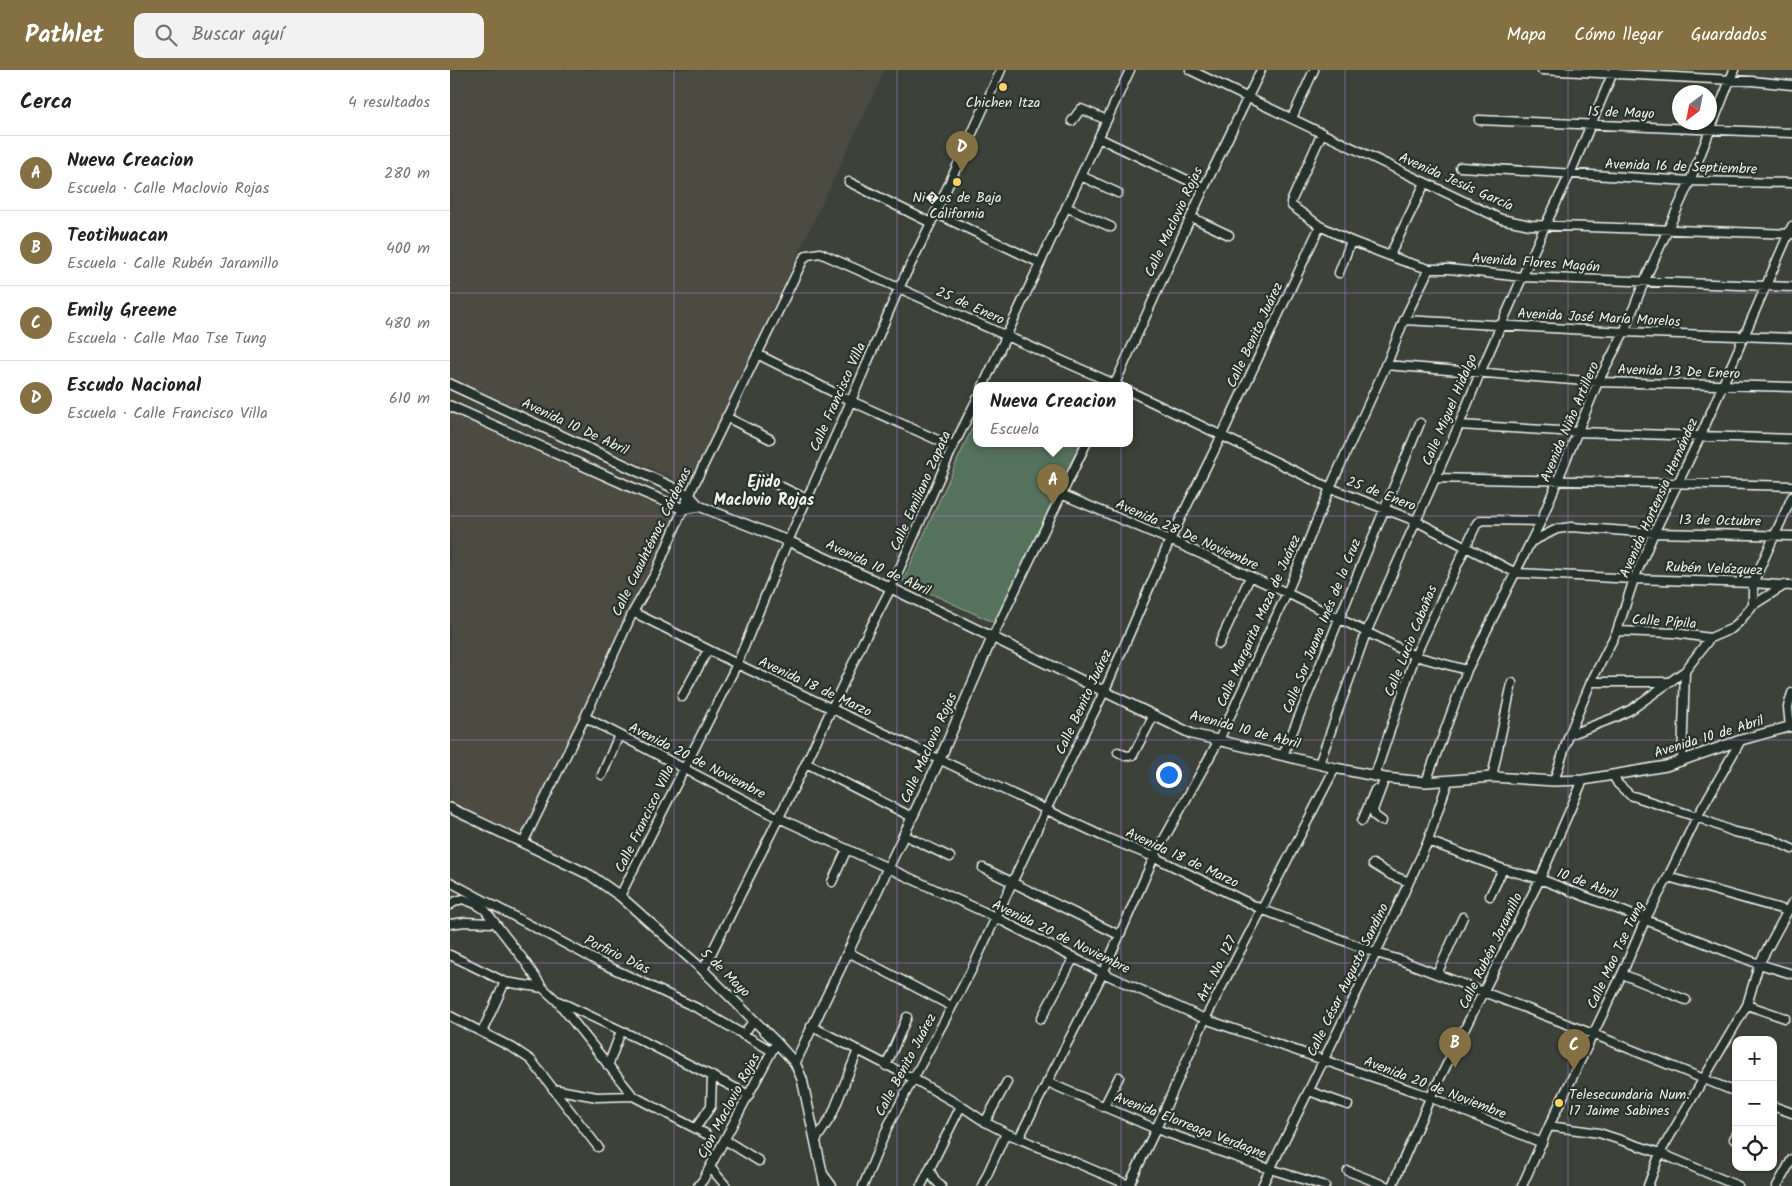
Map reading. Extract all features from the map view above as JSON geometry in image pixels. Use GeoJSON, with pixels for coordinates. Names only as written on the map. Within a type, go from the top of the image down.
{"type":"FeatureCollection","features":[{"type":"Feature","properties":{"kind":"street","name":"Calle Francisco Villa"},"geometry":{"type":"LineString","coordinates":[[620,896],[737,664],[788,541],[899,288],[1001,70]]}},
{"type":"Feature","properties":{"kind":"street"},"geometry":{"type":"LineString","coordinates":[[985,382],[1130,70]]}},
{"type":"Feature","properties":{"kind":"street","name":"Avenida Jesús García"},"geometry":{"type":"LineString","coordinates":[[1190,70],[1204,73],[1247,98],[1501,219],[1545,226],[1791,231]]}},
{"type":"Feature","properties":{"kind":"street","name":"Calle Maclovio Rojas"},"geometry":{"type":"LineString","coordinates":[[1118,382],[1204,188],[1261,70]]}},
{"type":"Feature","properties":{"kind":"street"},"geometry":{"type":"LineString","coordinates":[[1292,118],[1314,70]]}},
{"type":"Feature","properties":{"kind":"street"},"geometry":{"type":"LineString","coordinates":[[1542,70],[1613,72],[1792,85]]}},
{"type":"Feature","properties":{"kind":"street","name":"Avenida Niño Artillero"},"geometry":{"type":"LineString","coordinates":[[1717,111],[1734,70]]}},
{"type":"Feature","properties":{"kind":"street","name":"Calle Miguel Hidalgo"},"geometry":{"type":"LineString","coordinates":[[1319,764],[1366,633],[1459,425],[1500,326],[1570,174],[1613,72]]}},
{"type":"Feature","properties":{"kind":"street"},"geometry":{"type":"LineString","coordinates":[[1072,121],[1081,108],[1107,120]]}},
{"type":"Feature","properties":{"kind":"street","name":"15 de Mayo"},"geometry":{"type":"LineString","coordinates":[[1479,120],[1672,128]]}},
{"type":"Feature","properties":{"kind":"street","name":"15 de Mayo"},"geometry":{"type":"LineString","coordinates":[[1717,129],[1792,133]]}},
{"type":"Feature","properties":{"kind":"street","name":"Avenida Niño Artillero"},"geometry":{"type":"LineString","coordinates":[[1426,782],[1467,670],[1541,521],[1598,382],[1624,332],[1644,282],[1690,181],[1710,130]]}},
{"type":"Feature","properties":{"kind":"street","name":"Avenida Flores Magón"},"geometry":{"type":"LineString","coordinates":[[1322,133],[1291,202],[1292,206],[1320,226],[1351,241],[1403,261],[1429,268],[1522,277],[1792,287]]}},
{"type":"Feature","properties":{"kind":"street"},"geometry":{"type":"LineString","coordinates":[[1099,138],[1204,188]]}},
{"type":"Feature","properties":{"kind":"street","name":"Avenida 16 de Septiembre"},"geometry":{"type":"LineString","coordinates":[[1460,167],[1690,181],[1792,183]]}},
{"type":"Feature","properties":{"kind":"street"},"geometry":{"type":"LineString","coordinates":[[1081,176],[1118,193]]}},
{"type":"Feature","properties":{"kind":"street"},"geometry":{"type":"LineString","coordinates":[[849,182],[931,223]]}},
{"type":"Feature","properties":{"kind":"street"},"geometry":{"type":"LineString","coordinates":[[1390,255],[1425,182]]}},
{"type":"Feature","properties":{"kind":"street"},"geometry":{"type":"LineString","coordinates":[[1066,207],[1111,228]]}},
{"type":"Feature","properties":{"kind":"street"},"geometry":{"type":"LineString","coordinates":[[935,213],[1040,262]]}},
{"type":"Feature","properties":{"kind":"street"},"geometry":{"type":"LineString","coordinates":[[1191,217],[1229,235]]}},
{"type":"Feature","properties":{"kind":"street","name":"Calle Benito Juárez"},"geometry":{"type":"LineString","coordinates":[[863,1186],[888,1126],[971,970],[1105,690],[1170,540],[1222,435],[1320,226]]}},
{"type":"Feature","properties":{"kind":"street","name":"Avenida Hortensia Hernández"},"geometry":{"type":"LineString","coordinates":[[1554,781],[1569,735],[1590,682],[1617,631],[1634,579],[1701,436],[1743,336],[1791,231]]}},
{"type":"Feature","properties":{"kind":"street"},"geometry":{"type":"LineString","coordinates":[[1339,272],[1351,241]]}},
{"type":"Feature","properties":{"kind":"street","name":"25 de Enero"},"geometry":{"type":"LineString","coordinates":[[808,255],[820,254],[1008,336],[1107,382]]}},
{"type":"Feature","properties":{"kind":"street","name":"Calle Cuauhtémoc Cárdenas"},"geometry":{"type":"LineString","coordinates":[[523,843],[632,612],[656,572],[689,495],[726,417],[802,261],[808,255]]}},
{"type":"Feature","properties":{"kind":"street","name":"Calle Margarita Maza de Juárez"},"geometry":{"type":"LineString","coordinates":[[1019,1138],[1103,973],[1154,857],[1219,740],[1386,366],[1404,320],[1429,268]]}},
{"type":"Feature","properties":{"kind":"street","name":"Avenida José María Morelos"},"geometry":{"type":"LineString","coordinates":[[1404,320],[1624,332],[1792,338]]}},
{"type":"Feature","properties":{"kind":"street"},"geometry":{"type":"LineString","coordinates":[[757,354],[851,401],[954,447]]}},
{"type":"Feature","properties":{"kind":"street","name":"Avenida 13 De Enero"},"geometry":{"type":"LineString","coordinates":[[1386,366],[1598,382],[1792,387]]}},
{"type":"Feature","properties":{"kind":"street","name":"Avenida 10 De Abril"},"geometry":{"type":"LineString","coordinates":[[450,384],[689,495]]}},
{"type":"Feature","properties":{"kind":"street","name":"25 de Enero"},"geometry":{"type":"LineString","coordinates":[[1133,393],[1330,488],[1416,521],[1516,573],[1634,579]]}},
{"type":"Feature","properties":{"kind":"street"},"geometry":{"type":"LineString","coordinates":[[450,406],[683,509],[699,506]]}},
{"type":"Feature","properties":{"kind":"street","name":"Calle Emiliano Zapata"},"geometry":{"type":"LineString","coordinates":[[703,970],[891,588],[973,407]]}},
{"type":"Feature","properties":{"kind":"street"},"geometry":{"type":"LineString","coordinates":[[726,417],[770,438]]}},
{"type":"Feature","properties":{"kind":"street","name":"Calle Sor Juana Inés de la Cruz"},"geometry":{"type":"LineString","coordinates":[[1283,755],[1420,423]]}},
{"type":"Feature","properties":{"kind":"street"},"geometry":{"type":"LineString","coordinates":[[1459,425],[1577,432],[1792,439]]}},
{"type":"Feature","properties":{"kind":"street","name":"Calle Maclovio Rojas"},"geometry":{"type":"LineString","coordinates":[[795,1063],[811,1026],[889,869],[940,759],[992,638],[1084,447]]}},
{"type":"Feature","properties":{"kind":"street"},"geometry":{"type":"LineString","coordinates":[[760,477],[807,499]]}},
{"type":"Feature","properties":{"kind":"street"},"geometry":{"type":"LineString","coordinates":[[1435,478],[1792,486]]}},
{"type":"Feature","properties":{"kind":"street","name":"Avenida 28 De Noviembre"},"geometry":{"type":"LineString","coordinates":[[1061,494],[1170,540],[1286,593],[1415,656],[1467,670]]}},
{"type":"Feature","properties":{"kind":"street"},"geometry":{"type":"LineString","coordinates":[[689,495],[699,506]]}},
{"type":"Feature","properties":{"kind":"street"},"geometry":{"type":"LineString","coordinates":[[1752,605],[1753,582],[1792,497]]}},
{"type":"Feature","properties":{"kind":"street","name":"Avenida 10 de Abril"},"geometry":{"type":"LineString","coordinates":[[699,506],[788,541],[891,588],[992,638],[1105,690],[1192,734],[1335,768],[1426,782],[1492,777],[1554,781],[1583,780],[1666,766],[1741,740],[1791,727]]}},
{"type":"Feature","properties":{"kind":"street","name":"Calle Lucio Cabañas"},"geometry":{"type":"LineString","coordinates":[[1380,776],[1415,656],[1479,520],[1541,521]]}},
{"type":"Feature","properties":{"kind":"street","name":"13 de Octubre"},"geometry":{"type":"LineString","coordinates":[[1531,542],[1557,529],[1571,527],[1654,533],[1792,536]]}},
{"type":"Feature","properties":{"kind":"street"},"geometry":{"type":"LineString","coordinates":[[1219,644],[1250,577]]}},
{"type":"Feature","properties":{"kind":"street","name":"Rubén Velázquez"},"geometry":{"type":"LineString","coordinates":[[1634,579],[1753,582],[1788,586]]}},
{"type":"Feature","properties":{"kind":"street"},"geometry":{"type":"LineString","coordinates":[[1569,735],[1632,709],[1685,671],[1710,638],[1731,629],[1752,605],[1788,586]]}},
{"type":"Feature","properties":{"kind":"street","name":"Avenida 18 de Marzo"},"geometry":{"type":"LineString","coordinates":[[632,612],[832,709],[1102,836],[1154,857],[1261,909],[1593,1034],[1732,1090]]}},
{"type":"Feature","properties":{"kind":"street","name":"Calle Pípila"},"geometry":{"type":"LineString","coordinates":[[1617,631],[1675,632],[1710,638]]}},
{"type":"Feature","properties":{"kind":"street"},"geometry":{"type":"LineString","coordinates":[[682,697],[708,650]]}},
{"type":"Feature","properties":{"kind":"street"},"geometry":{"type":"LineString","coordinates":[[1682,760],[1685,671]]}},
{"type":"Feature","properties":{"kind":"street"},"geometry":{"type":"LineString","coordinates":[[1590,682],[1670,682]]}},
{"type":"Feature","properties":{"kind":"street"},"geometry":{"type":"LineString","coordinates":[[1492,777],[1512,683]]}},
{"type":"Feature","properties":{"kind":"street"},"geometry":{"type":"LineString","coordinates":[[1791,727],[1788,707],[1792,693]]}},
{"type":"Feature","properties":{"kind":"street"},"geometry":{"type":"LineString","coordinates":[[1118,752],[1126,756],[1134,755],[1154,715]]}},
{"type":"Feature","properties":{"kind":"street","name":"Avenida 20 de Noviembre"},"geometry":{"type":"LineString","coordinates":[[584,717],[779,818],[995,917],[1103,973],[1205,1019],[1430,1098],[1542,1143]]}},
{"type":"Feature","properties":{"kind":"street"},"geometry":{"type":"LineString","coordinates":[[602,775],[620,735]]}},
{"type":"Feature","properties":{"kind":"street","name":"Calle Mao Tse Tung"},"geometry":{"type":"LineString","coordinates":[[1522,1186],[1622,974],[1645,920],[1697,817],[1741,740]]}},
{"type":"Feature","properties":{"kind":"street"},"geometry":{"type":"LineString","coordinates":[[806,763],[912,817]]}},
{"type":"Feature","properties":{"kind":"street","name":"Art. No. 127"},"geometry":{"type":"LineString","coordinates":[[1130,1186],[1205,1019],[1335,768]]}},
{"type":"Feature","properties":{"kind":"street"},"geometry":{"type":"LineString","coordinates":[[1613,775],[1618,784],[1630,795],[1697,817],[1734,832],[1771,840],[1792,849]]}},
{"type":"Feature","properties":{"kind":"street"},"geometry":{"type":"LineString","coordinates":[[1380,776],[1372,810],[1374,816],[1382,821]]}},
{"type":"Feature","properties":{"kind":"street"},"geometry":{"type":"LineString","coordinates":[[1362,821],[1380,776]]}},
{"type":"Feature","properties":{"kind":"street","name":"Calle Rubén Jaramillo"},"geometry":{"type":"LineString","coordinates":[[1392,1186],[1430,1098],[1540,879],[1583,780]]}},
{"type":"Feature","properties":{"kind":"street","name":"Calle César Augusto Sandino"},"geometry":{"type":"LineString","coordinates":[[1262,1186],[1376,953],[1428,841],[1448,781]]}},
{"type":"Feature","properties":{"kind":"street","name":"5 de Mayo"},"geometry":{"type":"LineString","coordinates":[[450,808],[590,875],[620,896],[703,970],[754,1020],[774,1047],[795,1063],[805,1089],[825,1183]]}},
{"type":"Feature","properties":{"kind":"street"},"geometry":{"type":"LineString","coordinates":[[904,835],[950,857]]}},
{"type":"Feature","properties":{"kind":"street","name":"10 de Abril"},"geometry":{"type":"LineString","coordinates":[[1428,841],[1503,869],[1540,879],[1760,964],[1792,974]]}},
{"type":"Feature","properties":{"kind":"street"},"geometry":{"type":"LineString","coordinates":[[832,882],[847,849]]}},
{"type":"Feature","properties":{"kind":"street"},"geometry":{"type":"LineString","coordinates":[[1373,864],[1409,882]]}},
{"type":"Feature","properties":{"kind":"street"},"geometry":{"type":"LineString","coordinates":[[984,868],[1119,935]]}},
{"type":"Feature","properties":{"kind":"street"},"geometry":{"type":"LineString","coordinates":[[1490,896],[1503,869]]}},
{"type":"Feature","properties":{"kind":"street"},"geometry":{"type":"LineString","coordinates":[[1668,877],[1788,911]]}},
{"type":"Feature","properties":{"kind":"street","name":"Porfirio Días"},"geometry":{"type":"LineString","coordinates":[[450,882],[599,962],[701,1010],[743,1035],[774,1047]]}},
{"type":"Feature","properties":{"kind":"street"},"geometry":{"type":"LineString","coordinates":[[450,905],[463,899],[485,910],[493,923],[523,959],[542,988],[556,1000],[633,1096],[706,1134]]}},
{"type":"Feature","properties":{"kind":"street"},"geometry":{"type":"LineString","coordinates":[[1648,1186],[1660,1153],[1747,1005],[1760,964],[1792,903]]}},
{"type":"Feature","properties":{"kind":"street"},"geometry":{"type":"LineString","coordinates":[[1437,974],[1464,917]]}},
{"type":"Feature","properties":{"kind":"street"},"geometry":{"type":"LineString","coordinates":[[450,924],[465,922],[493,923]]}},
{"type":"Feature","properties":{"kind":"street"},"geometry":{"type":"LineString","coordinates":[[848,952],[951,1006]]}},
{"type":"Feature","properties":{"kind":"street"},"geometry":{"type":"LineString","coordinates":[[450,956],[505,982],[542,988]]}},
{"type":"Feature","properties":{"kind":"street"},"geometry":{"type":"LineString","coordinates":[[1041,1019],[1074,957]]}},
{"type":"Feature","properties":{"kind":"street"},"geometry":{"type":"LineString","coordinates":[[1622,974],[1686,1000]]}},
{"type":"Feature","properties":{"kind":"street"},"geometry":{"type":"LineString","coordinates":[[482,1032],[505,982]]}},
{"type":"Feature","properties":{"kind":"street"},"geometry":{"type":"LineString","coordinates":[[556,1000],[749,1095]]}},
{"type":"Feature","properties":{"kind":"street"},"geometry":{"type":"LineString","coordinates":[[1747,1005],[1785,1018]]}},
{"type":"Feature","properties":{"kind":"street"},"geometry":{"type":"LineString","coordinates":[[450,1016],[513,1048],[531,1060],[598,1147]]}},
{"type":"Feature","properties":{"kind":"street"},"geometry":{"type":"LineString","coordinates":[[886,1066],[908,1017]]}},
{"type":"Feature","properties":{"kind":"street"},"geometry":{"type":"LineString","coordinates":[[743,1035],[754,1020]]}},
{"type":"Feature","properties":{"kind":"street"},"geometry":{"type":"LineString","coordinates":[[811,1026],[914,1079],[1006,1133],[1130,1186]]}},
{"type":"Feature","properties":{"kind":"street"},"geometry":{"type":"LineString","coordinates":[[608,1066],[622,1031]]}},
{"type":"Feature","properties":{"kind":"street","name":"Cjon Maclovio Rojas"},"geometry":{"type":"LineString","coordinates":[[701,1184],[774,1047]]}},
{"type":"Feature","properties":{"kind":"street"},"geometry":{"type":"LineString","coordinates":[[816,1140],[832,1115],[858,1050]]}},
{"type":"Feature","properties":{"kind":"street"},"geometry":{"type":"LineString","coordinates":[[695,1128],[711,1106],[712,1076]]}},
{"type":"Feature","properties":{"kind":"street"},"geometry":{"type":"LineString","coordinates":[[1104,1107],[1119,1077]]}},
{"type":"Feature","properties":{"kind":"street"},"geometry":{"type":"LineString","coordinates":[[985,1122],[1006,1082]]}},
{"type":"Feature","properties":{"kind":"street","name":"Avenida Elorreaga Verdagne"},"geometry":{"type":"LineString","coordinates":[[1047,1082],[1156,1129],[1325,1186]]}},
{"type":"Feature","properties":{"kind":"street"},"geometry":{"type":"LineString","coordinates":[[553,1088],[597,1097],[633,1096]]}},
{"type":"Feature","properties":{"kind":"street"},"geometry":{"type":"LineString","coordinates":[[1309,1091],[1348,1105]]}},
{"type":"Feature","properties":{"kind":"street"},"geometry":{"type":"LineString","coordinates":[[921,1186],[961,1106]]}},
{"type":"Feature","properties":{"kind":"street"},"geometry":{"type":"LineString","coordinates":[[1777,1107],[1792,1113]]}},
{"type":"Feature","properties":{"kind":"street"},"geometry":{"type":"LineString","coordinates":[[1549,1126],[1599,1133],[1660,1153],[1738,1186]]}},
{"type":"Feature","properties":{"kind":"street"},"geometry":{"type":"LineString","coordinates":[[982,1186],[1006,1133]]}},
{"type":"Feature","properties":{"kind":"street"},"geometry":{"type":"LineString","coordinates":[[725,1140],[759,1161]]}},
{"type":"Feature","properties":{"kind":"street"},"geometry":{"type":"LineString","coordinates":[[1777,1186],[1792,1159]]}},
{"type":"Feature","properties":{"kind":"street"},"geometry":{"type":"LineString","coordinates":[[710,1167],[726,1186]]}},
{"type":"Feature","properties":{"kind":"street"},"geometry":{"type":"LineString","coordinates":[[930,1171],[935,1180],[942,1186]]}},
{"type":"Feature","properties":{"kind":"street"},"geometry":{"type":"LineString","coordinates":[[1348,1171],[1386,1186]]}},
{"type":"Feature","properties":{"kind":"shaded area"},"geometry":{"type":"Polygon","coordinates":[[[450,70],[885,70],[689,485],[450,377],[450,70]]]}},
{"type":"Feature","properties":{"kind":"shaded area"},"geometry":{"type":"Polygon","coordinates":[[[450,410],[677,513],[522,839],[450,804],[450,410]]]}},
{"type":"Feature","properties":{"kind":"green space"},"geometry":{"type":"Polygon","coordinates":[[[973,426],[973,447],[1079,447],[995,623],[903,581],[973,426]]]}},
{"type":"Feature","properties":{"kind":"place","name":"Chichen Itza"},"geometry":{"type":"Point","coordinates":[1003,87]}},
{"type":"Feature","properties":{"kind":"place","name":"Escudo Nacional"},"geometry":{"type":"Point","coordinates":[962,172]}},
{"type":"Feature","properties":{"kind":"place","name":"Ni�os de Baja California"},"geometry":{"type":"Point","coordinates":[957,182]}},
{"type":"Feature","properties":{"kind":"place","name":"Nueva Creacion"},"geometry":{"type":"Point","coordinates":[1053,505]}},
{"type":"Feature","properties":{"kind":"place","name":"Teotihuacan"},"geometry":{"type":"Point","coordinates":[1455,1068]}},
{"type":"Feature","properties":{"kind":"place","name":"Emily Greene"},"geometry":{"type":"Point","coordinates":[1574,1070]}},
{"type":"Feature","properties":{"kind":"place","name":"Telesecundaria Num. 17 Jaime Sabines"},"geometry":{"type":"Point","coordinates":[1559,1103]}},
{"type":"Feature","properties":{"kind":"district","name":"Ejido Maclovio Rojas"},"geometry":{"type":"Point","coordinates":[764,491]}}]}
